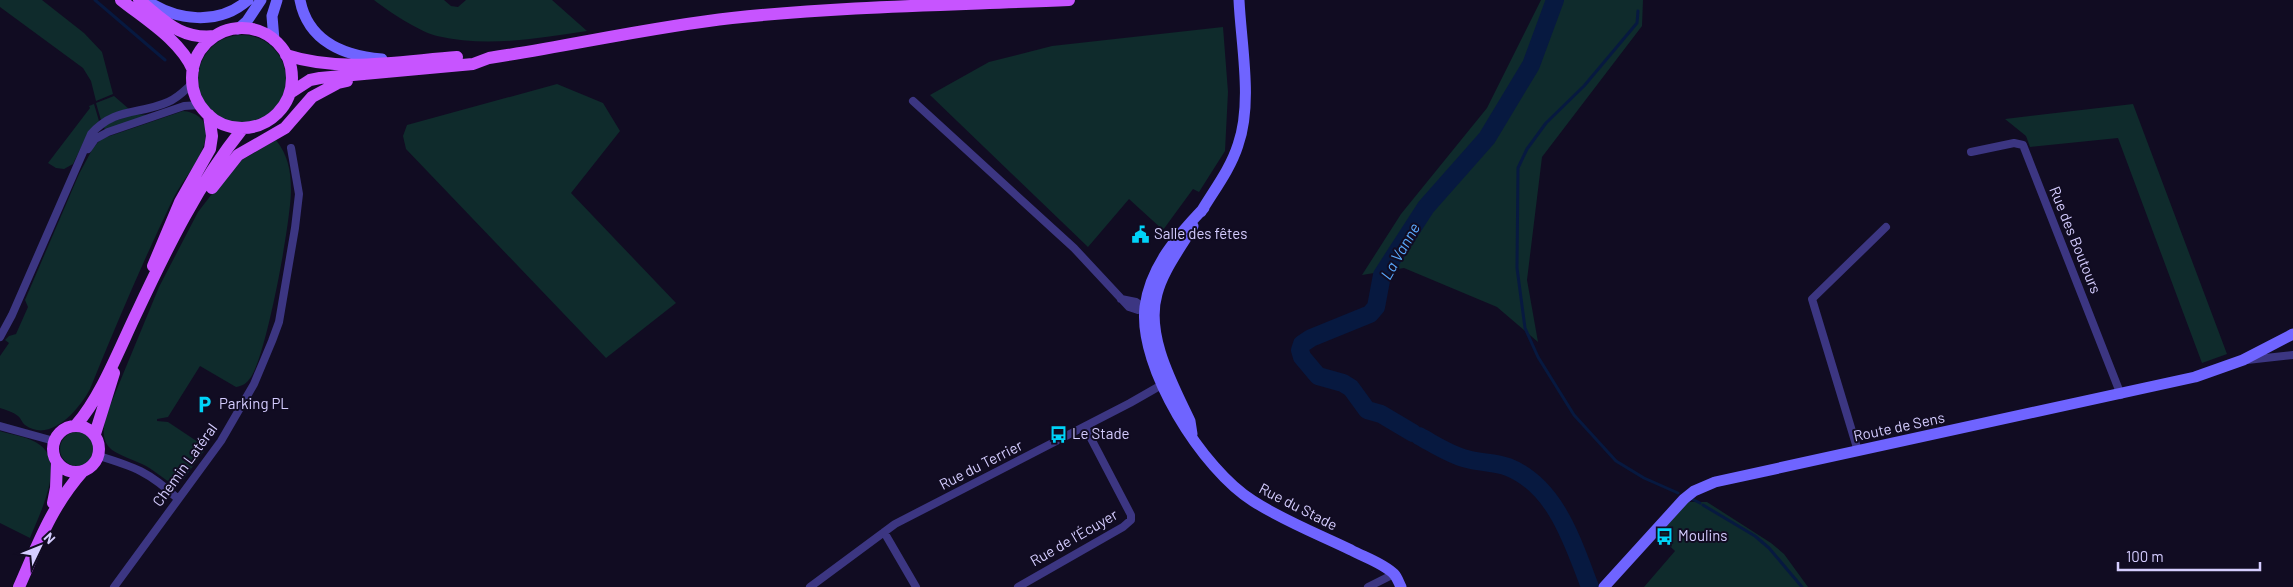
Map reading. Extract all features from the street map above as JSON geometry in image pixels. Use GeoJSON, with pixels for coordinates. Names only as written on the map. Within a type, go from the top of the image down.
{"type":"FeatureCollection","features":[{"type":"Feature","properties":{"kind":"main road"},"geometry":{"type":"LineString","coordinates":[[121,0],[179,47],[188,58],[200,105],[209,115],[225,125],[243,128],[258,126],[272,118],[283,107],[290,93],[292,74],[286,55],[274,40],[257,31],[238,28],[215,36],[194,37],[181,32],[139,0]]}},
{"type":"Feature","properties":{"kind":"main road"},"geometry":{"type":"LineString","coordinates":[[290,93],[310,80],[320,78],[470,56],[489,58],[666,26],[733,18],[814,12],[1069,0]]}},
{"type":"Feature","properties":{"kind":"main road"},"geometry":{"type":"LineString","coordinates":[[193,76],[200,52],[215,36]]}},
{"type":"Feature","properties":{"kind":"main road"},"geometry":{"type":"LineString","coordinates":[[286,55],[305,61],[344,65],[396,66]]}},
{"type":"Feature","properties":{"kind":"main road"},"geometry":{"type":"LineString","coordinates":[[169,247],[238,155],[285,128],[312,97],[323,90],[338,83],[396,66]]}},
{"type":"Feature","properties":{"kind":"main road"},"geometry":{"type":"LineString","coordinates":[[95,434],[160,244],[180,202],[210,149],[212,136],[209,115]]}},
{"type":"Feature","properties":{"kind":"main road"},"geometry":{"type":"LineString","coordinates":[[136,313],[191,203],[243,128]]}},
{"type":"Feature","properties":{"kind":"main road"},"geometry":{"type":"LineString","coordinates":[[49,518],[56,488],[57,462],[54,455],[54,441],[63,430],[76,425],[88,408],[127,336]]}},
{"type":"Feature","properties":{"kind":"main road"},"geometry":{"type":"LineString","coordinates":[[57,462],[68,471],[83,471],[90,468],[98,456],[98,441],[95,434],[89,429],[76,425]]}},
{"type":"Feature","properties":{"kind":"main road"},"geometry":{"type":"LineString","coordinates":[[19,587],[49,518],[64,492],[83,471]]}},
{"type":"Feature","properties":{"kind":"street"},"geometry":{"type":"LineString","coordinates":[[146,0],[173,15],[210,18],[228,12],[248,0]]}},
{"type":"Feature","properties":{"kind":"street"},"geometry":{"type":"LineString","coordinates":[[238,28],[246,21],[261,0]]}},
{"type":"Feature","properties":{"kind":"street"},"geometry":{"type":"LineString","coordinates":[[274,40],[272,16],[277,0]]}},
{"type":"Feature","properties":{"kind":"street"},"geometry":{"type":"LineString","coordinates":[[300,0],[309,22],[320,37],[337,49],[357,57],[396,66]]}},
{"type":"Feature","properties":{"kind":"street","name":"Rue du Stade"},"geometry":{"type":"LineString","coordinates":[[1239,0],[1245,107],[1239,143],[1231,164],[1204,208],[1183,230],[1158,265],[1149,310],[1149,347],[1167,382],[1181,422],[1205,457],[1219,473],[1251,500],[1372,560],[1394,574],[1401,587]]}},
{"type":"Feature","properties":{"kind":"street"},"geometry":{"type":"LineString","coordinates":[[0,338],[12,315],[91,134],[108,118],[170,102],[193,76]]}},
{"type":"Feature","properties":{"kind":"street"},"geometry":{"type":"LineString","coordinates":[[913,101],[1074,248],[1129,307],[1138,310],[1149,310]]}},
{"type":"Feature","properties":{"kind":"street"},"geometry":{"type":"LineString","coordinates":[[78,162],[92,142],[101,135],[184,106],[200,105]]}},
{"type":"Feature","properties":{"kind":"street","name":"Rue des Boutours"},"geometry":{"type":"LineString","coordinates":[[1971,152],[2014,143],[2023,145],[2121,395]]}},
{"type":"Feature","properties":{"kind":"street","name":"Chemin Latéral"},"geometry":{"type":"LineString","coordinates":[[114,587],[177,498],[221,441],[254,384],[278,322],[295,228],[298,194],[291,148]]}},
{"type":"Feature","properties":{"kind":"street"},"geometry":{"type":"LineString","coordinates":[[1858,451],[1812,299],[1886,227]]}},
{"type":"Feature","properties":{"kind":"street","name":"Route de Sens"},"geometry":{"type":"LineString","coordinates":[[1607,584],[1684,499],[1694,491],[1715,482],[2195,378],[2240,361],[2293,334]]}},
{"type":"Feature","properties":{"kind":"street"},"geometry":{"type":"LineString","coordinates":[[2240,361],[2293,355]]}},
{"type":"Feature","properties":{"kind":"street","name":"Rue du Terrier"},"geometry":{"type":"LineString","coordinates":[[810,587],[884,532],[1167,382]]}},
{"type":"Feature","properties":{"kind":"street"},"geometry":{"type":"LineString","coordinates":[[0,426],[54,441]]}},
{"type":"Feature","properties":{"kind":"street","name":"Rue de l’Écuyer"},"geometry":{"type":"LineString","coordinates":[[1018,587],[1123,527],[1131,520],[1131,515],[1085,427]]}},
{"type":"Feature","properties":{"kind":"street"},"geometry":{"type":"LineString","coordinates":[[98,456],[137,468],[156,478],[177,498]]}},
{"type":"Feature","properties":{"kind":"street"},"geometry":{"type":"LineString","coordinates":[[884,532],[916,587]]}},
{"type":"Feature","properties":{"kind":"street"},"geometry":{"type":"LineString","coordinates":[[1368,587],[1394,574]]}},
{"type":"Feature","properties":{"kind":"green space"},"geometry":{"type":"Polygon","coordinates":[[[0,0],[42,0],[84,33],[102,52],[113,94],[96,101],[91,81],[83,68],[0,7],[0,0]]]}},
{"type":"Feature","properties":{"kind":"green space"},"geometry":{"type":"Polygon","coordinates":[[[374,0],[444,0],[451,6],[458,7],[466,0],[552,0],[587,31],[512,41],[456,40],[430,34],[413,26],[374,0]]]}},
{"type":"Feature","properties":{"kind":"green space"},"geometry":{"type":"Polygon","coordinates":[[[1541,0],[1643,0],[1642,26],[1542,157],[1527,280],[1538,342],[1497,307],[1404,268],[1362,275],[1401,214],[1487,108],[1541,0]]]}},
{"type":"Feature","properties":{"kind":"green space"},"geometry":{"type":"Polygon","coordinates":[[[1223,27],[1228,92],[1225,151],[1199,192],[1193,189],[1163,230],[1129,199],[1088,247],[930,95],[989,62],[1052,46],[1223,27]]]}},
{"type":"Feature","properties":{"kind":"green space"},"geometry":{"type":"Polygon","coordinates":[[[242,35],[259,38],[267,42],[279,54],[283,62],[286,79],[283,96],[279,104],[267,116],[259,120],[242,123],[225,120],[217,116],[205,104],[201,96],[198,79],[201,62],[205,54],[217,42],[225,38],[242,35]]]}},
{"type":"Feature","properties":{"kind":"green space"},"geometry":{"type":"Polygon","coordinates":[[[557,84],[603,103],[620,131],[571,193],[676,303],[606,358],[406,149],[403,136],[407,125],[557,84]]]}},
{"type":"Feature","properties":{"kind":"green space"},"geometry":{"type":"Polygon","coordinates":[[[114,96],[129,109],[101,120],[96,103],[114,96]]]}},
{"type":"Feature","properties":{"kind":"green space"},"geometry":{"type":"Polygon","coordinates":[[[94,104],[99,121],[88,133],[73,164],[64,169],[56,168],[48,163],[90,108],[89,106],[94,104]]]}},
{"type":"Feature","properties":{"kind":"green space"},"geometry":{"type":"Polygon","coordinates":[[[2133,104],[2227,354],[2202,363],[2118,138],[2030,147],[2026,136],[2005,119],[2133,104]]]}},
{"type":"Feature","properties":{"kind":"green space"},"geometry":{"type":"Polygon","coordinates":[[[183,111],[199,116],[205,126],[205,140],[198,158],[173,199],[162,222],[90,389],[72,414],[64,421],[45,430],[35,430],[25,425],[16,415],[0,408],[0,356],[9,343],[5,340],[9,336],[16,334],[28,307],[25,300],[79,174],[93,148],[101,139],[183,111]]]}},
{"type":"Feature","properties":{"kind":"green space"},"geometry":{"type":"Polygon","coordinates":[[[135,114],[150,115],[105,130],[103,125],[135,114]]]}},
{"type":"Feature","properties":{"kind":"green space"},"geometry":{"type":"Polygon","coordinates":[[[276,140],[288,164],[291,190],[283,256],[264,342],[251,377],[245,384],[236,387],[200,366],[168,417],[157,419],[157,421],[168,422],[204,446],[204,451],[183,480],[171,483],[146,466],[110,448],[104,435],[107,413],[159,287],[198,212],[235,164],[276,140]]]}},
{"type":"Feature","properties":{"kind":"green space"},"geometry":{"type":"Polygon","coordinates":[[[0,431],[36,442],[47,454],[51,464],[48,490],[30,538],[0,523],[0,431]]]}},
{"type":"Feature","properties":{"kind":"green space"},"geometry":{"type":"Polygon","coordinates":[[[77,432],[84,433],[89,437],[93,442],[93,456],[89,461],[84,465],[77,466],[70,465],[65,461],[61,456],[60,449],[61,442],[65,437],[70,433],[77,432]]]}},
{"type":"Feature","properties":{"kind":"green space"},"geometry":{"type":"Polygon","coordinates":[[[1688,502],[1707,502],[1771,543],[1784,554],[1808,587],[1644,587],[1675,551],[1658,535],[1688,502]]]}},
{"type":"Feature","properties":{"kind":"waterway"},"geometry":{"type":"LineString","coordinates":[[95,0],[165,60]]}},
{"type":"Feature","properties":{"kind":"waterway","name":"La Vanne"},"geometry":{"type":"LineString","coordinates":[[1413,433],[1381,414],[1367,410],[1351,388],[1343,383],[1318,376],[1302,357],[1300,350],[1302,344],[1311,338],[1370,314],[1376,307],[1382,275],[1426,207],[1487,138],[1531,65],[1555,0]]}},
{"type":"Feature","properties":{"kind":"waterway"},"geometry":{"type":"LineString","coordinates":[[1638,11],[1637,23],[1584,86],[1546,123],[1527,149],[1518,168],[1517,268],[1525,328],[1538,357],[1574,415],[1616,461],[1644,478],[1678,493]]}},
{"type":"Feature","properties":{"kind":"waterway","name":"La Vanne"},"geometry":{"type":"LineString","coordinates":[[1419,436],[1454,455],[1508,467],[1525,476],[1539,488],[1561,518],[1577,552],[1590,587]]}},
{"type":"Feature","properties":{"kind":"waterway"},"geometry":{"type":"LineString","coordinates":[[1692,499],[1700,503]]}},
{"type":"Feature","properties":{"kind":"waterway"},"geometry":{"type":"LineString","coordinates":[[1703,505],[1755,536],[1769,548],[1802,587]]}},
{"type":"Feature","properties":{"kind":"place","name":"Salle des fêtes"},"geometry":{"type":"Point","coordinates":[1140,234]}},
{"type":"Feature","properties":{"kind":"place","name":"Parking PL"},"geometry":{"type":"Point","coordinates":[205,404]}},
{"type":"Feature","properties":{"kind":"place","name":"Le Stade"},"geometry":{"type":"Point","coordinates":[1058,434]}},
{"type":"Feature","properties":{"kind":"place","name":"Moulins"},"geometry":{"type":"Point","coordinates":[1664,536]}}]}
